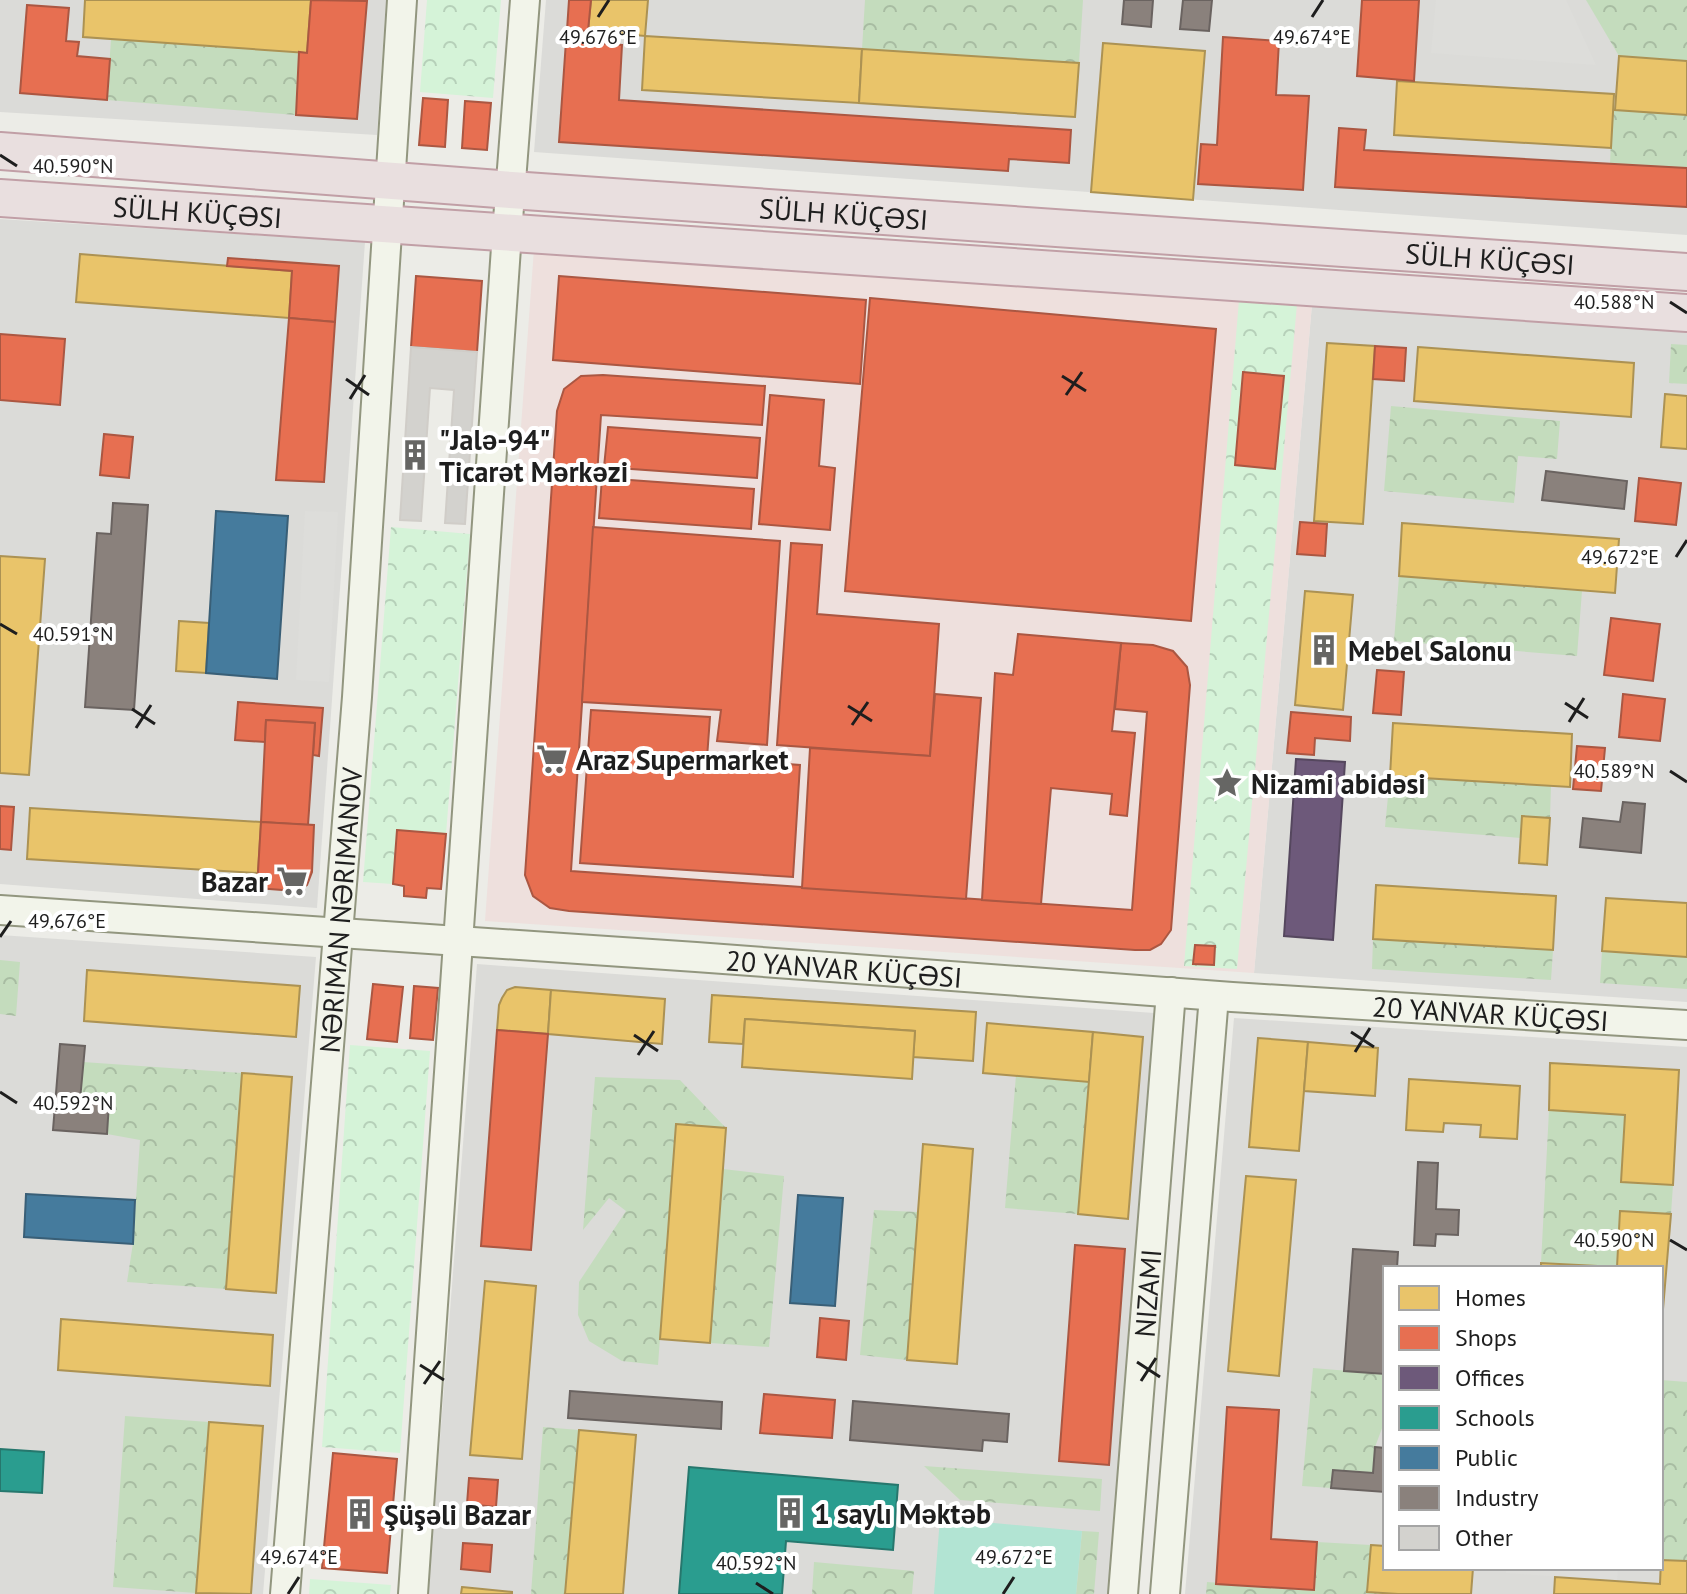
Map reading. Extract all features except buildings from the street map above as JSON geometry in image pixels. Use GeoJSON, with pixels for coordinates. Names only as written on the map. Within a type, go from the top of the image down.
{"type":"FeatureCollection","features":[{"type":"Feature","properties":{"kind":"highway","name":"SÜLH KÜÇƏSI"},"geometry":{"type":"LineString","coordinates":[[0,151],[1687,272]]}},
{"type":"Feature","properties":{"kind":"highway"},"geometry":{"type":"LineString","coordinates":[[180,210],[183,166]]}},
{"type":"Feature","properties":{"kind":"highway","name":"SÜLH KÜÇƏSI"},"geometry":{"type":"LineString","coordinates":[[0,198],[1687,313]]}},
{"type":"Feature","properties":{"kind":"main road"},"geometry":{"type":"LineString","coordinates":[[389,181],[402,0]]}},
{"type":"Feature","properties":{"kind":"main road"},"geometry":{"type":"LineString","coordinates":[[413,1594],[525,0]]}},
{"type":"Feature","properties":{"kind":"main road","name":"NƏRIMAN NƏRIMANOV"},"geometry":{"type":"LineString","coordinates":[[285,1594],[357,697],[389,181]]}},
{"type":"Feature","properties":{"kind":"main road","name":"20 YANVAR KÜÇƏSI"},"geometry":{"type":"LineString","coordinates":[[0,910],[1214,996],[1687,1025]]}},
{"type":"Feature","properties":{"kind":"main road","name":"NIZAMI"},"geometry":{"type":"LineString","coordinates":[[1123,1594],[1171,992]]}},
{"type":"Feature","properties":{"kind":"main road","name":"NIZAMI"},"geometry":{"type":"LineString","coordinates":[[1165,1594],[1214,996]]}},
{"type":"Feature","properties":{"kind":"shaded area"},"geometry":{"type":"Polygon","coordinates":[[[0,0],[386,0],[377,135],[0,112],[0,0]]]}},
{"type":"Feature","properties":{"kind":"shaded area"},"geometry":{"type":"Polygon","coordinates":[[[546,0],[1687,0],[1687,235],[534,152],[546,0]]]}},
{"type":"Feature","properties":{"kind":"shaded area"},"geometry":{"type":"Polygon","coordinates":[[[1436,0],[1566,0],[1596,65],[1431,53],[1436,0]]]}},
{"type":"Feature","properties":{"kind":"shaded area"},"geometry":{"type":"Polygon","coordinates":[[[0,219],[365,242],[317,908],[0,884],[0,219]]]}},
{"type":"Feature","properties":{"kind":"shaded area"},"geometry":{"type":"Polygon","coordinates":[[[534,249],[1312,304],[1254,973],[485,921],[534,249]]]}},
{"type":"Feature","properties":{"kind":"shaded area"},"geometry":{"type":"Polygon","coordinates":[[[1312,304],[1687,330],[1687,1002],[1254,973],[1312,304]]]}},
{"type":"Feature","properties":{"kind":"shaded area"},"geometry":{"type":"Polygon","coordinates":[[[305,511],[338,512],[329,682],[296,680],[305,511]]]}},
{"type":"Feature","properties":{"kind":"shaded area"},"geometry":{"type":"Polygon","coordinates":[[[0,935],[316,957],[263,1594],[0,1594],[0,935]]]}},
{"type":"Feature","properties":{"kind":"shaded area"},"geometry":{"type":"Polygon","coordinates":[[[477,964],[1154,1013],[1108,1594],[428,1594],[477,964]]]}},
{"type":"Feature","properties":{"kind":"shaded area"},"geometry":{"type":"Polygon","coordinates":[[[1234,1018],[1687,1047],[1687,1594],[1185,1594],[1234,1018]]]}},
{"type":"Feature","properties":{"kind":"shaded area"},"geometry":{"type":"Polygon","coordinates":[[[1506,1570],[1618,1570],[1617,1581],[1506,1573],[1506,1570]]]}},
{"type":"Feature","properties":{"kind":"green space"},"geometry":{"type":"Polygon","coordinates":[[[427,0],[501,0],[493,98],[420,92],[427,0]]]}},
{"type":"Feature","properties":{"kind":"green space"},"geometry":{"type":"Polygon","coordinates":[[[865,0],[1083,0],[1079,63],[862,49],[865,0]]]}},
{"type":"Feature","properties":{"kind":"green space"},"geometry":{"type":"Polygon","coordinates":[[[1586,0],[1687,0],[1687,61],[1619,56],[1586,0]]]}},
{"type":"Feature","properties":{"kind":"green space"},"geometry":{"type":"Polygon","coordinates":[[[111,39],[299,52],[296,115],[107,100],[111,39]]]}},
{"type":"Feature","properties":{"kind":"green space"},"geometry":{"type":"Polygon","coordinates":[[[1615,110],[1687,115],[1687,168],[1610,164],[1612,115],[1615,110]]]}},
{"type":"Feature","properties":{"kind":"green space"},"geometry":{"type":"Polygon","coordinates":[[[1239,300],[1297,304],[1237,969],[1184,966],[1239,300]]]}},
{"type":"Feature","properties":{"kind":"green space"},"geometry":{"type":"Polygon","coordinates":[[[1671,344],[1687,345],[1687,384],[1669,383],[1671,344]]]}},
{"type":"Feature","properties":{"kind":"green space"},"geometry":{"type":"Polygon","coordinates":[[[1391,406],[1560,421],[1557,459],[1518,456],[1514,503],[1384,491],[1391,406]]]}},
{"type":"Feature","properties":{"kind":"green space"},"geometry":{"type":"Polygon","coordinates":[[[391,527],[470,534],[446,834],[397,830],[393,884],[363,882],[391,527]]]}},
{"type":"Feature","properties":{"kind":"green space"},"geometry":{"type":"Polygon","coordinates":[[[1399,576],[1582,591],[1577,656],[1394,641],[1399,576]]]}},
{"type":"Feature","properties":{"kind":"green space"},"geometry":{"type":"Polygon","coordinates":[[[1390,776],[1551,786],[1550,818],[1522,816],[1521,838],[1385,827],[1390,776]]]}},
{"type":"Feature","properties":{"kind":"green space"},"geometry":{"type":"Polygon","coordinates":[[[1373,939],[1553,950],[1551,980],[1372,969],[1373,939]]]}},
{"type":"Feature","properties":{"kind":"green space"},"geometry":{"type":"Polygon","coordinates":[[[1602,951],[1687,957],[1687,989],[1600,983],[1602,951]]]}},
{"type":"Feature","properties":{"kind":"green space"},"geometry":{"type":"Polygon","coordinates":[[[0,960],[20,962],[16,1016],[0,1014],[0,960]]]}},
{"type":"Feature","properties":{"kind":"green space"},"geometry":{"type":"Polygon","coordinates":[[[350,1045],[430,1051],[400,1453],[322,1447],[350,1045]]]}},
{"type":"Feature","properties":{"kind":"green space"},"geometry":{"type":"Polygon","coordinates":[[[83,1062],[242,1073],[226,1289],[127,1282],[133,1243],[140,1140],[107,1134],[109,1103],[80,1100],[83,1062]]]}},
{"type":"Feature","properties":{"kind":"green space"},"geometry":{"type":"Polygon","coordinates":[[[1016,1075],[1089,1082],[1078,1214],[1005,1208],[1016,1075]]]}},
{"type":"Feature","properties":{"kind":"green space"},"geometry":{"type":"Polygon","coordinates":[[[595,1077],[680,1080],[726,1128],[676,1124],[658,1365],[622,1361],[589,1341],[578,1315],[579,1282],[626,1211],[609,1198],[583,1230],[595,1077]]]}},
{"type":"Feature","properties":{"kind":"green space"},"geometry":{"type":"Polygon","coordinates":[[[1549,1110],[1625,1115],[1673,1185],[1671,1214],[1620,1211],[1617,1266],[1541,1263],[1549,1110]]]}},
{"type":"Feature","properties":{"kind":"green space"},"geometry":{"type":"Polygon","coordinates":[[[723,1169],[784,1176],[769,1347],[710,1343],[723,1169]]]}},
{"type":"Feature","properties":{"kind":"green space"},"geometry":{"type":"Polygon","coordinates":[[[874,1210],[918,1212],[907,1360],[860,1355],[874,1210]]]}},
{"type":"Feature","properties":{"kind":"green space"},"geometry":{"type":"Polygon","coordinates":[[[1313,1368],[1383,1374],[1383,1426],[1375,1447],[1373,1473],[1333,1470],[1331,1488],[1302,1486],[1313,1368]]]}},
{"type":"Feature","properties":{"kind":"green space"},"geometry":{"type":"Polygon","coordinates":[[[1663,1380],[1687,1382],[1687,1561],[1663,1560],[1663,1380]]]}},
{"type":"Feature","properties":{"kind":"green space"},"geometry":{"type":"Polygon","coordinates":[[[125,1416],[209,1422],[196,1593],[113,1587],[125,1416]]]}},
{"type":"Feature","properties":{"kind":"green space"},"geometry":{"type":"Polygon","coordinates":[[[543,1427],[579,1430],[565,1594],[531,1594],[543,1427]]]}},
{"type":"Feature","properties":{"kind":"green space"},"geometry":{"type":"Polygon","coordinates":[[[924,1466],[1102,1479],[1100,1511],[960,1500],[924,1466]]]}},
{"type":"Feature","properties":{"kind":"green space"},"geometry":{"type":"Polygon","coordinates":[[[940,1518],[1082,1531],[1076,1594],[934,1594],[940,1518]]]}},
{"type":"Feature","properties":{"kind":"green space"},"geometry":{"type":"Polygon","coordinates":[[[1082,1531],[1099,1532],[1094,1594],[1076,1594],[1082,1531]]]}},
{"type":"Feature","properties":{"kind":"green space"},"geometry":{"type":"Polygon","coordinates":[[[1317,1542],[1371,1545],[1367,1591],[1398,1594],[1206,1594],[1207,1582],[1314,1590],[1317,1542]]]}},
{"type":"Feature","properties":{"kind":"green space"},"geometry":{"type":"Polygon","coordinates":[[[814,1562],[914,1571],[912,1594],[812,1594],[814,1562]]]}},
{"type":"Feature","properties":{"kind":"green space"},"geometry":{"type":"Polygon","coordinates":[[[310,1579],[391,1585],[390,1594],[309,1594],[310,1579]]]}},
{"type":"Feature","properties":{"kind":"place","name":"\"Jalə-94\" Ticarət Mərkəzi"},"geometry":{"type":"Point","coordinates":[415,455]}},
{"type":"Feature","properties":{"kind":"place","name":"Mebel Salonu"},"geometry":{"type":"Point","coordinates":[1324,650]}},
{"type":"Feature","properties":{"kind":"place","name":"Araz Supermarket"},"geometry":{"type":"Point","coordinates":[552,759]}},
{"type":"Feature","properties":{"kind":"place","name":"Nizami abidәsi"},"geometry":{"type":"Point","coordinates":[1227,783]}},
{"type":"Feature","properties":{"kind":"place","name":"Bazar"},"geometry":{"type":"Point","coordinates":[292,881]}},
{"type":"Feature","properties":{"kind":"place","name":"1 saylı Məktəb"},"geometry":{"type":"Point","coordinates":[790,1513]}},
{"type":"Feature","properties":{"kind":"place","name":"Şüşəli Bazar"},"geometry":{"type":"Point","coordinates":[360,1514]}}]}
